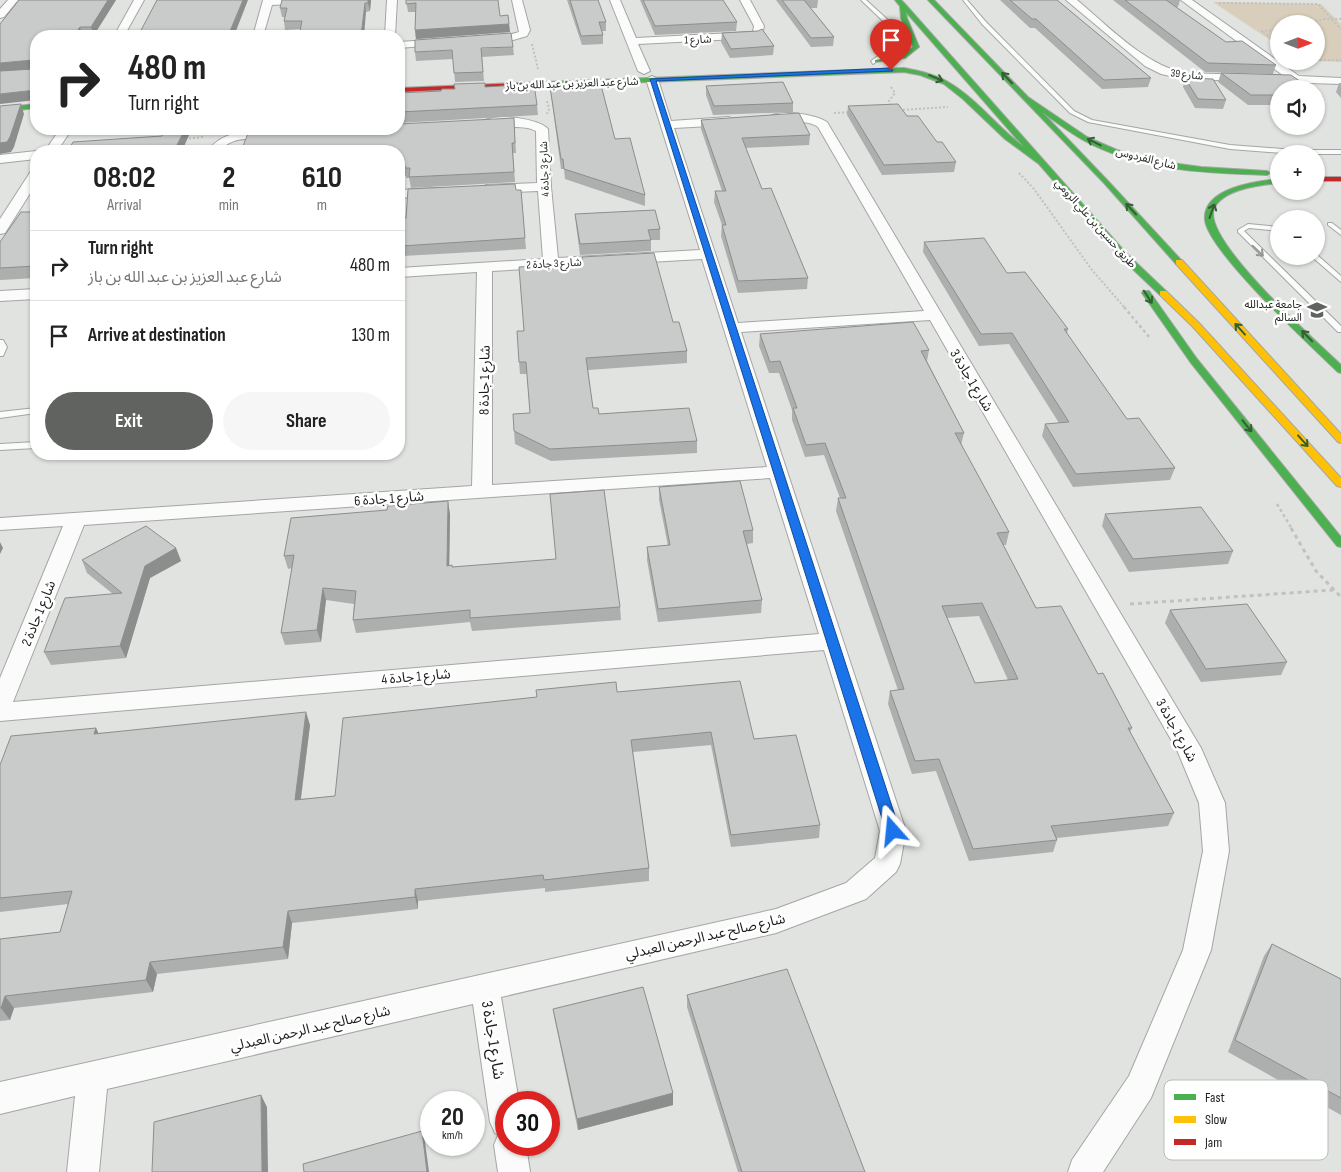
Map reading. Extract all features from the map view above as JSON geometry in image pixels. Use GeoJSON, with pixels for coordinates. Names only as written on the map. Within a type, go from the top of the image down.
{"type":"FeatureCollection","features":[{"type":"Feature","properties":{"kind":"main road"},"geometry":{"type":"LineString","coordinates":[[931,0],[1106,182],[1341,440]]}},
{"type":"Feature","properties":{"kind":"main road","name":"شارع عبد العزيز بن عبد الله بن باز"},"geometry":{"type":"LineString","coordinates":[[405,90],[541,80],[873,62],[903,57],[916,47],[900,3]]}},
{"type":"Feature","properties":{"kind":"main road","name":"طريق حسين بن علي الرومي"},"geometry":{"type":"LineString","coordinates":[[900,3],[1123,255],[1196,325],[1341,484]]}},
{"type":"Feature","properties":{"kind":"main road","name":"شارع عبد العزيز بن عبد الله بن باز"},"geometry":{"type":"LineString","coordinates":[[648,75],[878,70],[917,72],[936,77],[953,87],[997,130],[1042,163]]}},
{"type":"Feature","properties":{"kind":"main road","name":"شارع عبد العزيز بن عبد الله بن باز"},"geometry":{"type":"LineString","coordinates":[[405,83],[541,80]]}},
{"type":"Feature","properties":{"kind":"main road","name":"شارع الفردوس"},"geometry":{"type":"LineString","coordinates":[[1027,99],[1093,142],[1135,158],[1202,170],[1270,174]]}},
{"type":"Feature","properties":{"kind":"main road"},"geometry":{"type":"LineString","coordinates":[[0,110],[30,107]]}},
{"type":"Feature","properties":{"kind":"main road"},"geometry":{"type":"LineString","coordinates":[[0,120],[30,118]]}},
{"type":"Feature","properties":{"kind":"main road"},"geometry":{"type":"LineString","coordinates":[[1325,174],[1341,173]]}},
{"type":"Feature","properties":{"kind":"main road"},"geometry":{"type":"LineString","coordinates":[[1325,179],[1341,179]]}},
{"type":"Feature","properties":{"kind":"main road"},"geometry":{"type":"LineString","coordinates":[[1270,183],[1244,187],[1219,199],[1210,212],[1211,229],[1215,238],[1235,262],[1341,370]]}},
{"type":"Feature","properties":{"kind":"main road"},"geometry":{"type":"LineString","coordinates":[[1123,255],[1154,305],[1194,361],[1341,544]]}},
{"type":"Feature","properties":{"kind":"main road"},"geometry":{"type":"LineString","coordinates":[[1273,365],[1313,390]]}},
{"type":"Feature","properties":{"kind":"street"},"geometry":{"type":"LineString","coordinates":[[0,14],[13,0]]}},
{"type":"Feature","properties":{"kind":"street"},"geometry":{"type":"LineString","coordinates":[[122,30],[139,0]]}},
{"type":"Feature","properties":{"kind":"street"},"geometry":{"type":"LineString","coordinates":[[260,30],[267,1],[312,0]]}},
{"type":"Feature","properties":{"kind":"street"},"geometry":{"type":"LineString","coordinates":[[390,30],[392,0]]}},
{"type":"Feature","properties":{"kind":"street"},"geometry":{"type":"LineString","coordinates":[[477,40],[506,39],[519,35],[525,30],[517,0]]}},
{"type":"Feature","properties":{"kind":"street","name":"شارع صالح عبد الرحمن العبدلي"},"geometry":{"type":"LineString","coordinates":[[0,1098],[776,921],[856,891],[887,864],[893,831],[667,125],[648,75],[615,0]]}},
{"type":"Feature","properties":{"kind":"street","name":"شارع 1"},"geometry":{"type":"LineString","coordinates":[[632,41],[756,35],[759,26],[745,0]]}},
{"type":"Feature","properties":{"kind":"street","name":"شارع 39"},"geometry":{"type":"LineString","coordinates":[[1071,0],[1149,64],[1165,72],[1184,76],[1297,80]]}},
{"type":"Feature","properties":{"kind":"street"},"geometry":{"type":"LineString","coordinates":[[1186,0],[1297,80]]}},
{"type":"Feature","properties":{"kind":"street"},"geometry":{"type":"LineString","coordinates":[[405,44],[457,42]]}},
{"type":"Feature","properties":{"kind":"street","name":"شارع 39"},"geometry":{"type":"LineString","coordinates":[[1325,81],[1341,82]]}},
{"type":"Feature","properties":{"kind":"street"},"geometry":{"type":"LineString","coordinates":[[667,125],[807,118]]}},
{"type":"Feature","properties":{"kind":"street","name":"شارع 1 جادة 3"},"geometry":{"type":"LineString","coordinates":[[807,118],[818,121],[823,125],[1189,748],[1212,803],[1216,851],[1194,959],[1140,1087],[1084,1172]]}},
{"type":"Feature","properties":{"kind":"street","name":"شارع 3 جادة 4"},"geometry":{"type":"LineString","coordinates":[[478,124],[523,122],[535,124],[542,129],[544,187],[551,264]]}},
{"type":"Feature","properties":{"kind":"street"},"geometry":{"type":"LineString","coordinates":[[223,145],[253,135]]}},
{"type":"Feature","properties":{"kind":"street"},"geometry":{"type":"LineString","coordinates":[[0,159],[30,156]]}},
{"type":"Feature","properties":{"kind":"street"},"geometry":{"type":"LineString","coordinates":[[0,230],[30,183]]}},
{"type":"Feature","properties":{"kind":"street"},"geometry":{"type":"LineString","coordinates":[[476,190],[544,187]]}},
{"type":"Feature","properties":{"kind":"street"},"geometry":{"type":"LineString","coordinates":[[405,194],[447,191]]}},
{"type":"Feature","properties":{"kind":"street","name":"شارع 3 جادة 2"},"geometry":{"type":"LineString","coordinates":[[405,272],[709,254]]}},
{"type":"Feature","properties":{"kind":"street","name":"شارع 1 جادة 8"},"geometry":{"type":"LineString","coordinates":[[482,492],[485,267]]}},
{"type":"Feature","properties":{"kind":"street"},"geometry":{"type":"LineString","coordinates":[[0,296],[30,294]]}},
{"type":"Feature","properties":{"kind":"street"},"geometry":{"type":"LineString","coordinates":[[732,328],[934,315]]}},
{"type":"Feature","properties":{"kind":"street","name":"شارع 1 جادة 6"},"geometry":{"type":"LineString","coordinates":[[0,524],[778,472]]}},
{"type":"Feature","properties":{"kind":"street","name":"شارع 1 جادة 2"},"geometry":{"type":"LineString","coordinates":[[0,706],[76,519]]}},
{"type":"Feature","properties":{"kind":"street","name":"شارع 1 جادة 4"},"geometry":{"type":"LineString","coordinates":[[0,712],[832,641]]}},
{"type":"Feature","properties":{"kind":"street","name":"شارع 1 جادة 3"},"geometry":{"type":"LineString","coordinates":[[485,987],[501,1091]]}},
{"type":"Feature","properties":{"kind":"street"},"geometry":{"type":"LineString","coordinates":[[83,1172],[92,1078]]}},
{"type":"Feature","properties":{"kind":"street"},"geometry":{"type":"LineString","coordinates":[[512,1156],[514,1172]]}},
{"type":"Feature","properties":{"kind":"lane"},"geometry":{"type":"LineString","coordinates":[[863,0],[886,21],[894,36],[890,50],[873,62]]}},
{"type":"Feature","properties":{"kind":"lane"},"geometry":{"type":"LineString","coordinates":[[965,0],[984,23],[1072,112],[1090,121],[1230,147],[1295,152],[1341,152]]}},
{"type":"Feature","properties":{"kind":"lane"},"geometry":{"type":"LineString","coordinates":[[1330,224],[1341,233]]}},
{"type":"Feature","properties":{"kind":"lane"},"geometry":{"type":"LineString","coordinates":[[1270,228],[1248,226],[1240,231],[1270,260]]}},
{"type":"Feature","properties":{"kind":"lane"},"geometry":{"type":"LineString","coordinates":[[1275,265],[1341,330]]}},
{"type":"Feature","properties":{"kind":"lane"},"geometry":{"type":"LineString","coordinates":[[1324,265],[1341,280]]}},
{"type":"Feature","properties":{"kind":"lane"},"geometry":{"type":"LineString","coordinates":[[0,342],[3,347],[0,354]]}},
{"type":"Feature","properties":{"kind":"lane"},"geometry":{"type":"LineString","coordinates":[[0,415],[30,412]]}},
{"type":"Feature","properties":{"kind":"lane"},"geometry":{"type":"LineString","coordinates":[[0,447],[30,445]]}},
{"type":"Feature","properties":{"kind":"path"},"geometry":{"type":"LineString","coordinates":[[1218,3],[1318,4],[1341,29]]}},
{"type":"Feature","properties":{"kind":"path"},"geometry":{"type":"LineString","coordinates":[[1325,20],[1341,19]]}},
{"type":"Feature","properties":{"kind":"path"},"geometry":{"type":"LineString","coordinates":[[1260,31],[1270,30]]}},
{"type":"Feature","properties":{"kind":"path"},"geometry":{"type":"LineString","coordinates":[[519,35],[532,43],[549,109],[545,116],[535,124]]}},
{"type":"Feature","properties":{"kind":"path"},"geometry":{"type":"LineString","coordinates":[[1325,60],[1341,60]]}},
{"type":"Feature","properties":{"kind":"path"},"geometry":{"type":"LineString","coordinates":[[892,110],[949,107]]}},
{"type":"Feature","properties":{"kind":"path"},"geometry":{"type":"LineString","coordinates":[[807,118],[820,114],[856,112]]}},
{"type":"Feature","properties":{"kind":"path"},"geometry":{"type":"LineString","coordinates":[[179,140],[209,137],[215,145]]}},
{"type":"Feature","properties":{"kind":"path"},"geometry":{"type":"LineString","coordinates":[[1015,169],[1034,189],[1106,286]]}},
{"type":"Feature","properties":{"kind":"path"},"geometry":{"type":"LineString","coordinates":[[1105,605],[1334,590],[1341,598]]}},
{"type":"Feature","properties":{"kind":"shaded area"},"geometry":{"type":"Polygon","coordinates":[[[1213,2],[1321,4],[1341,24],[1341,62],[1325,61],[1325,15],[1270,15],[1270,40],[1213,2]]]}},
{"type":"Feature","properties":{"kind":"building"},"geometry":{"type":"Polygon","coordinates":[[[19,0],[108,0],[91,27],[80,27],[78,30],[30,30],[30,60],[0,63],[0,24],[19,0]]]}},
{"type":"Feature","properties":{"kind":"building"},"geometry":{"type":"Polygon","coordinates":[[[157,0],[243,0],[230,30],[141,30],[157,0]]]}},
{"type":"Feature","properties":{"kind":"building"},"geometry":{"type":"Polygon","coordinates":[[[282,0],[368,0],[368,3],[365,3],[362,30],[300,30],[302,21],[284,21],[287,8],[280,8],[282,0]]]}},
{"type":"Feature","properties":{"kind":"building"},"geometry":{"type":"Polygon","coordinates":[[[406,0],[498,0],[500,16],[508,15],[509,24],[415,30],[416,3],[406,4],[406,0]]]}},
{"type":"Feature","properties":{"kind":"building"},"geometry":{"type":"Polygon","coordinates":[[[570,0],[598,0],[606,22],[599,22],[603,35],[581,36],[570,0]]]}},
{"type":"Feature","properties":{"kind":"building"},"geometry":{"type":"Polygon","coordinates":[[[643,0],[723,0],[737,22],[655,26],[643,0]]]}},
{"type":"Feature","properties":{"kind":"building"},"geometry":{"type":"Polygon","coordinates":[[[782,0],[804,0],[834,37],[811,38],[782,0]]]}},
{"type":"Feature","properties":{"kind":"building"},"geometry":{"type":"Polygon","coordinates":[[[1010,0],[1057,0],[1151,78],[1104,80],[1036,19],[1032,19],[1010,0]]]}},
{"type":"Feature","properties":{"kind":"building"},"geometry":{"type":"Polygon","coordinates":[[[1125,0],[1166,0],[1226,42],[1242,41],[1270,61],[1270,65],[1208,63],[1125,0]]]}},
{"type":"Feature","properties":{"kind":"building"},"geometry":{"type":"Polygon","coordinates":[[[762,29],[774,46],[731,49],[722,33],[758,31],[762,29]]]}},
{"type":"Feature","properties":{"kind":"building"},"geometry":{"type":"Polygon","coordinates":[[[511,33],[513,47],[481,48],[483,72],[454,73],[452,50],[415,52],[415,40],[511,33]]]}},
{"type":"Feature","properties":{"kind":"building"},"geometry":{"type":"Polygon","coordinates":[[[30,69],[30,91],[0,94],[0,71],[30,69]]]}},
{"type":"Feature","properties":{"kind":"building"},"geometry":{"type":"Polygon","coordinates":[[[1221,73],[1291,75],[1298,80],[1270,80],[1270,95],[1251,95],[1221,73]]]}},
{"type":"Feature","properties":{"kind":"building"},"geometry":{"type":"Polygon","coordinates":[[[1185,78],[1213,79],[1226,100],[1198,99],[1185,78]]]}},
{"type":"Feature","properties":{"kind":"building"},"geometry":{"type":"Polygon","coordinates":[[[783,82],[793,103],[714,106],[706,86],[783,82]]]}},
{"type":"Feature","properties":{"kind":"building"},"geometry":{"type":"Polygon","coordinates":[[[485,83],[485,87],[534,84],[537,105],[405,112],[405,93],[455,89],[454,84],[485,83]]]}},
{"type":"Feature","properties":{"kind":"building"},"geometry":{"type":"Polygon","coordinates":[[[601,85],[615,139],[630,138],[645,195],[564,169],[550,87],[601,85]]]}},
{"type":"Feature","properties":{"kind":"building"},"geometry":{"type":"Polygon","coordinates":[[[21,104],[10,137],[7,142],[0,143],[0,106],[21,104]]]}},
{"type":"Feature","properties":{"kind":"building"},"geometry":{"type":"Polygon","coordinates":[[[898,104],[907,116],[918,116],[937,142],[942,142],[956,162],[884,165],[848,106],[898,104]]]}},
{"type":"Feature","properties":{"kind":"building"},"geometry":{"type":"Polygon","coordinates":[[[799,113],[810,135],[742,138],[762,189],[771,188],[808,278],[738,281],[722,225],[726,225],[715,191],[726,191],[701,120],[799,113]]]}},
{"type":"Feature","properties":{"kind":"building"},"geometry":{"type":"Polygon","coordinates":[[[514,118],[515,143],[512,143],[514,172],[409,177],[410,168],[405,168],[405,145],[243,145],[247,135],[405,135],[405,124],[514,118]]]}},
{"type":"Feature","properties":{"kind":"building"},"geometry":{"type":"Polygon","coordinates":[[[182,135],[177,145],[71,145],[73,142],[182,135]]]}},
{"type":"Feature","properties":{"kind":"building"},"geometry":{"type":"Polygon","coordinates":[[[515,184],[516,190],[521,190],[525,238],[405,246],[408,189],[515,184]]]}},
{"type":"Feature","properties":{"kind":"building"},"geometry":{"type":"Polygon","coordinates":[[[655,210],[660,229],[648,230],[651,240],[580,244],[575,214],[655,210]]]}},
{"type":"Feature","properties":{"kind":"building"},"geometry":{"type":"Polygon","coordinates":[[[21,212],[30,212],[30,266],[0,268],[0,242],[21,212]]]}},
{"type":"Feature","properties":{"kind":"building"},"geometry":{"type":"Polygon","coordinates":[[[984,238],[1007,273],[1025,272],[1068,329],[1064,329],[1127,419],[1139,418],[1175,468],[1076,474],[1045,424],[1069,422],[1012,333],[981,334],[924,242],[984,238]]]}},
{"type":"Feature","properties":{"kind":"building"},"geometry":{"type":"Polygon","coordinates":[[[654,253],[673,322],[679,322],[687,351],[586,358],[593,408],[598,408],[599,414],[689,408],[697,441],[550,449],[514,431],[513,414],[530,413],[526,362],[519,362],[517,331],[524,331],[519,267],[583,263],[582,257],[654,253]]]}},
{"type":"Feature","properties":{"kind":"building"},"geometry":{"type":"Polygon","coordinates":[[[913,322],[929,350],[921,351],[964,433],[955,433],[1009,532],[997,533],[1036,608],[1061,606],[1098,674],[1103,673],[1132,728],[1128,728],[1174,813],[1051,826],[1057,840],[973,849],[939,759],[915,761],[890,691],[904,689],[838,498],[846,498],[825,443],[806,445],[793,408],[797,408],[780,361],[770,362],[760,334],[913,322]],[[982,603],[942,606],[975,683],[1018,679],[982,603]]]}},
{"type":"Feature","properties":{"kind":"building"},"geometry":{"type":"Polygon","coordinates":[[[740,481],[753,530],[743,531],[762,600],[658,609],[647,547],[670,545],[659,487],[740,481]]]}},
{"type":"Feature","properties":{"kind":"building"},"geometry":{"type":"Polygon","coordinates":[[[604,490],[620,607],[470,618],[470,610],[353,620],[356,591],[323,588],[317,630],[281,633],[294,555],[284,556],[291,518],[387,510],[388,506],[448,501],[447,566],[556,559],[550,494],[604,490]]]}},
{"type":"Feature","properties":{"kind":"building"},"geometry":{"type":"Polygon","coordinates":[[[1201,507],[1233,551],[1133,559],[1105,514],[1201,507]]]}},
{"type":"Feature","properties":{"kind":"building"},"geometry":{"type":"Polygon","coordinates":[[[146,526],[176,548],[145,566],[120,646],[44,652],[65,598],[122,593],[82,560],[146,526]]]}},
{"type":"Feature","properties":{"kind":"building"},"geometry":{"type":"Polygon","coordinates":[[[1247,604],[1287,662],[1206,669],[1170,610],[1247,604]]]}},
{"type":"Feature","properties":{"kind":"building"},"geometry":{"type":"Polygon","coordinates":[[[740,681],[754,739],[796,735],[820,825],[731,835],[711,732],[631,740],[649,868],[544,880],[543,875],[415,889],[415,897],[288,911],[283,947],[150,962],[146,980],[5,996],[0,1008],[0,939],[60,932],[72,891],[0,898],[0,765],[11,736],[96,728],[94,734],[306,712],[295,800],[335,796],[343,718],[537,697],[536,690],[616,682],[617,692],[740,681]]]}},
{"type":"Feature","properties":{"kind":"building"},"geometry":{"type":"Polygon","coordinates":[[[1272,944],[1341,979],[1341,1098],[1328,1091],[1328,1080],[1308,1080],[1235,1040],[1272,944]]]}},
{"type":"Feature","properties":{"kind":"building"},"geometry":{"type":"Polygon","coordinates":[[[787,969],[865,1172],[742,1172],[687,995],[787,969]]]}},
{"type":"Feature","properties":{"kind":"building"},"geometry":{"type":"Polygon","coordinates":[[[643,987],[673,1093],[577,1119],[553,1009],[643,987]]]}},
{"type":"Feature","properties":{"kind":"building"},"geometry":{"type":"Polygon","coordinates":[[[261,1095],[262,1172],[152,1172],[154,1122],[261,1095]]]}},
{"type":"Feature","properties":{"kind":"building"},"geometry":{"type":"Polygon","coordinates":[[[420,1132],[420,1156],[425,1156],[427,1172],[304,1172],[303,1164],[420,1132]]]}},
{"type":"Feature","properties":{"kind":"traffic: fast"},"geometry":{"type":"LineString","coordinates":[[898,0],[1123,255],[1163,293]]}},
{"type":"Feature","properties":{"kind":"traffic: fast"},"geometry":{"type":"LineString","coordinates":[[931,0],[1106,182],[1179,262]]}},
{"type":"Feature","properties":{"kind":"traffic: fast"},"geometry":{"type":"LineString","coordinates":[[877,61],[903,57],[916,47],[904,18],[903,5]]}},
{"type":"Feature","properties":{"kind":"traffic: fast"},"geometry":{"type":"LineString","coordinates":[[519,85],[904,70],[921,73],[946,83],[965,98],[1007,138],[1042,163]]}},
{"type":"Feature","properties":{"kind":"traffic: fast"},"geometry":{"type":"LineString","coordinates":[[1027,99],[1085,139],[1115,152],[1179,167],[1267,173]]}},
{"type":"Feature","properties":{"kind":"traffic: fast"},"geometry":{"type":"LineString","coordinates":[[0,110],[30,107]]}},
{"type":"Feature","properties":{"kind":"traffic: fast"},"geometry":{"type":"LineString","coordinates":[[1270,182],[1235,190],[1216,201],[1211,210],[1209,220],[1214,234],[1227,252],[1266,296],[1341,370]]}},
{"type":"Feature","properties":{"kind":"traffic: fast"},"geometry":{"type":"LineString","coordinates":[[1146,293],[1194,361],[1341,544]]}},
{"type":"Feature","properties":{"kind":"traffic: slow"},"geometry":{"type":"LineString","coordinates":[[1179,262],[1341,440]]}},
{"type":"Feature","properties":{"kind":"traffic: slow"},"geometry":{"type":"LineString","coordinates":[[1163,293],[1196,325],[1341,484]]}},
{"type":"Feature","properties":{"kind":"traffic: jam"},"geometry":{"type":"LineString","coordinates":[[405,90],[519,85]]}},
{"type":"Feature","properties":{"kind":"traffic: jam"},"geometry":{"type":"LineString","coordinates":[[1325,179],[1341,179]]}},
{"type":"Feature","properties":{"kind":"place","name":"جامعة عبدالله السالم"},"geometry":{"type":"Point","coordinates":[1317,310]}},
{"type":"Feature","properties":{"kind":"route"},"geometry":{"type":"LineString","coordinates":[[891,70],[652,79],[893,831]]}}]}
